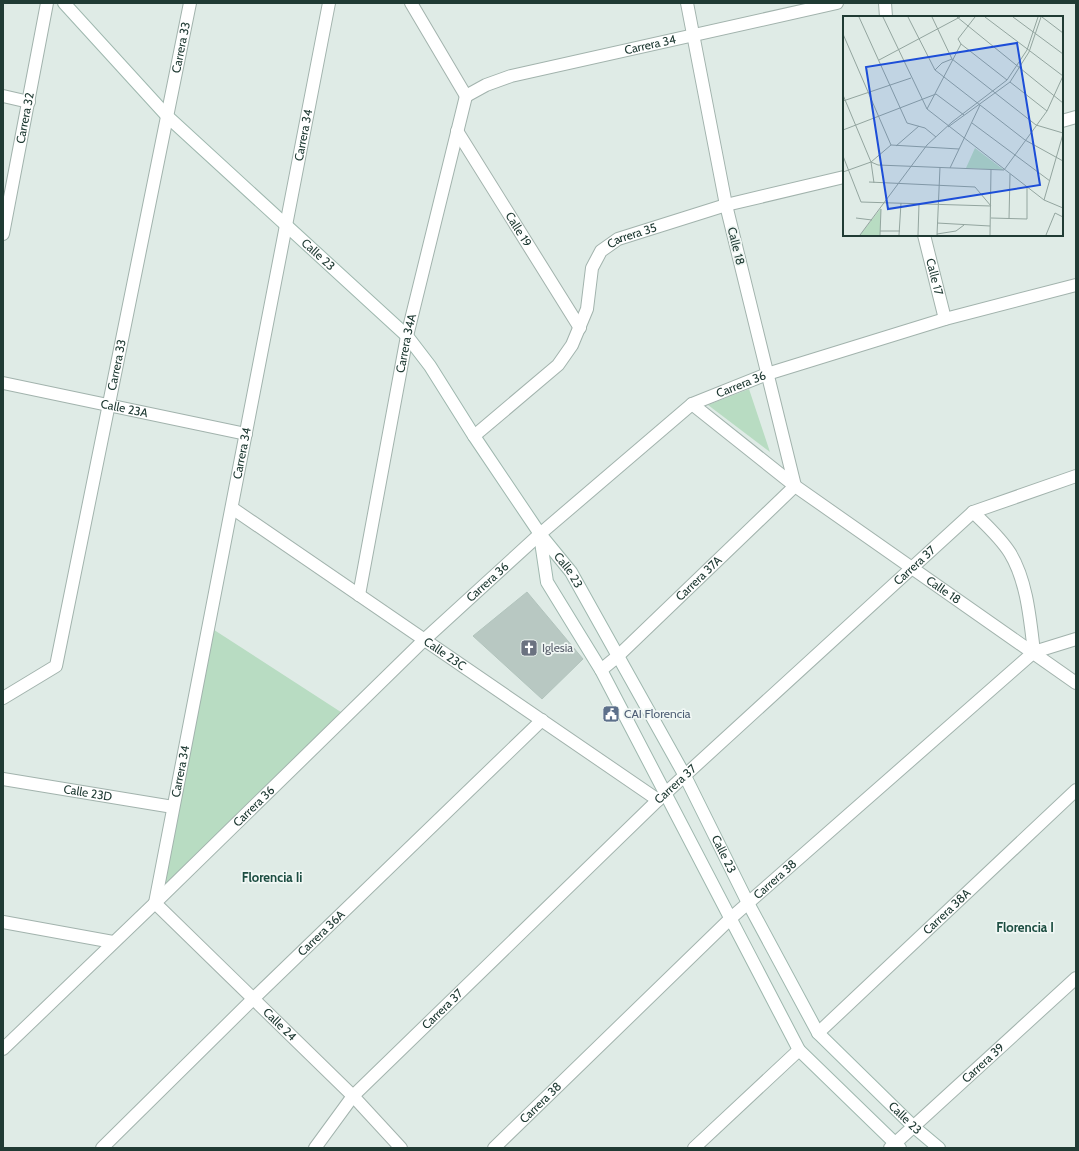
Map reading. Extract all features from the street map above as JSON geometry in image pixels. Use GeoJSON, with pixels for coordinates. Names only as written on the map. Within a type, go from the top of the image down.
{"type":"FeatureCollection","features":[{"type":"Feature","properties":{"kind":"street","name":"Carrera 32"},"geometry":{"type":"LineString","coordinates":[[3,234],[47,3]]}},
{"type":"Feature","properties":{"kind":"street","name":"Calle 23"},"geometry":{"type":"LineString","coordinates":[[64,3],[168,117],[407,336],[430,366],[474,436],[540,534],[571,572],[685,776],[748,903],[818,1034],[939,1148]]}},
{"type":"Feature","properties":{"kind":"street","name":"Carrera 33"},"geometry":{"type":"LineString","coordinates":[[3,698],[56,666],[110,405],[190,3]]}},
{"type":"Feature","properties":{"kind":"street","name":"Carrera 34"},"geometry":{"type":"LineString","coordinates":[[155,903],[232,508],[285,224],[329,3]]}},
{"type":"Feature","properties":{"kind":"street"},"geometry":{"type":"LineString","coordinates":[[411,3],[466,96]]}},
{"type":"Feature","properties":{"kind":"street","name":"Calle 18"},"geometry":{"type":"LineString","coordinates":[[688,3],[726,205],[796,486]]}},
{"type":"Feature","properties":{"kind":"street","name":"Carrera 34"},"geometry":{"type":"LineString","coordinates":[[466,96],[486,85],[511,76],[837,3]]}},
{"type":"Feature","properties":{"kind":"street"},"geometry":{"type":"LineString","coordinates":[[885,3],[886,16]]}},
{"type":"Feature","properties":{"kind":"street"},"geometry":{"type":"LineString","coordinates":[[3,96],[29,102]]}},
{"type":"Feature","properties":{"kind":"street","name":"Carrera 34A"},"geometry":{"type":"LineString","coordinates":[[359,595],[407,336],[466,96]]}},
{"type":"Feature","properties":{"kind":"street"},"geometry":{"type":"LineString","coordinates":[[1063,121],[1076,117]]}},
{"type":"Feature","properties":{"kind":"street","name":"Calle 19"},"geometry":{"type":"LineString","coordinates":[[457,130],[580,328]]}},
{"type":"Feature","properties":{"kind":"street","name":"Carrera 35"},"geometry":{"type":"LineString","coordinates":[[474,436],[558,364],[572,345],[587,309],[592,268],[601,251],[618,239],[726,205],[843,177]]}},
{"type":"Feature","properties":{"kind":"street","name":"Calle 17"},"geometry":{"type":"LineString","coordinates":[[924,236],[945,319]]}},
{"type":"Feature","properties":{"kind":"street","name":"Carrera 36"},"geometry":{"type":"LineString","coordinates":[[3,1049],[424,640],[540,534],[692,404],[767,374],[945,319],[1076,285]]}},
{"type":"Feature","properties":{"kind":"street","name":"Calle 23A"},"geometry":{"type":"LineString","coordinates":[[3,383],[246,434]]}},
{"type":"Feature","properties":{"kind":"street","name":"Calle 18"},"geometry":{"type":"LineString","coordinates":[[692,404],[796,486],[1076,683]]}},
{"type":"Feature","properties":{"kind":"street","name":"Carrera 37"},"geometry":{"type":"LineString","coordinates":[[315,1148],[353,1096],[685,776],[973,512],[1076,476]]}},
{"type":"Feature","properties":{"kind":"street","name":"Carrera 37A"},"geometry":{"type":"LineString","coordinates":[[601,670],[618,656],[796,486]]}},
{"type":"Feature","properties":{"kind":"street","name":"Calle 23C"},"geometry":{"type":"LineString","coordinates":[[232,508],[542,720],[663,797]]}},
{"type":"Feature","properties":{"kind":"street"},"geometry":{"type":"LineString","coordinates":[[973,512],[994,533],[1010,553],[1018,570],[1030,613],[1034,652]]}},
{"type":"Feature","properties":{"kind":"street","name":"Calle 23"},"geometry":{"type":"LineString","coordinates":[[540,534],[547,582],[601,670],[663,797],[731,918],[799,1050],[895,1147]]}},
{"type":"Feature","properties":{"kind":"street","name":"Carrera 38"},"geometry":{"type":"LineString","coordinates":[[494,1148],[731,918],[1034,652],[1076,639]]}},
{"type":"Feature","properties":{"kind":"street","name":"Carrera 36A"},"geometry":{"type":"LineString","coordinates":[[102,1148],[253,999],[542,720]]}},
{"type":"Feature","properties":{"kind":"street","name":"Calle 23D"},"geometry":{"type":"LineString","coordinates":[[3,779],[173,807]]}},
{"type":"Feature","properties":{"kind":"street","name":"Carrera 38A"},"geometry":{"type":"LineString","coordinates":[[818,1034],[1076,790]]}},
{"type":"Feature","properties":{"kind":"street","name":"Calle 24"},"geometry":{"type":"LineString","coordinates":[[155,903],[353,1096],[401,1148]]}},
{"type":"Feature","properties":{"kind":"street"},"geometry":{"type":"LineString","coordinates":[[3,922],[113,942]]}},
{"type":"Feature","properties":{"kind":"street","name":"Carrera 39"},"geometry":{"type":"LineString","coordinates":[[895,1147],[914,1126],[1076,978]]}},
{"type":"Feature","properties":{"kind":"street"},"geometry":{"type":"LineString","coordinates":[[694,1148],[799,1050]]}},
{"type":"Feature","properties":{"kind":"green space"},"geometry":{"type":"Polygon","coordinates":[[[749,389],[770,452],[708,405],[749,389]]]}},
{"type":"Feature","properties":{"kind":"green space"},"geometry":{"type":"Polygon","coordinates":[[[208,626],[347,716],[155,903],[208,626]]]}},
{"type":"Feature","properties":{"kind":"building","name":"Iglesia"},"geometry":{"type":"Polygon","coordinates":[[[527,592],[583,659],[542,699],[473,636],[527,592]]]}},
{"type":"Feature","properties":{"kind":"place","name":"Iglesia"},"geometry":{"type":"Point","coordinates":[529,648]}},
{"type":"Feature","properties":{"kind":"place","name":"CAI Florencia"},"geometry":{"type":"Point","coordinates":[611,714]}},
{"type":"Feature","properties":{"kind":"district","name":"Florencia Ii"},"geometry":{"type":"Point","coordinates":[272,877]}},
{"type":"Feature","properties":{"kind":"district","name":"Florencia I"},"geometry":{"type":"Point","coordinates":[1025,927]}}]}
